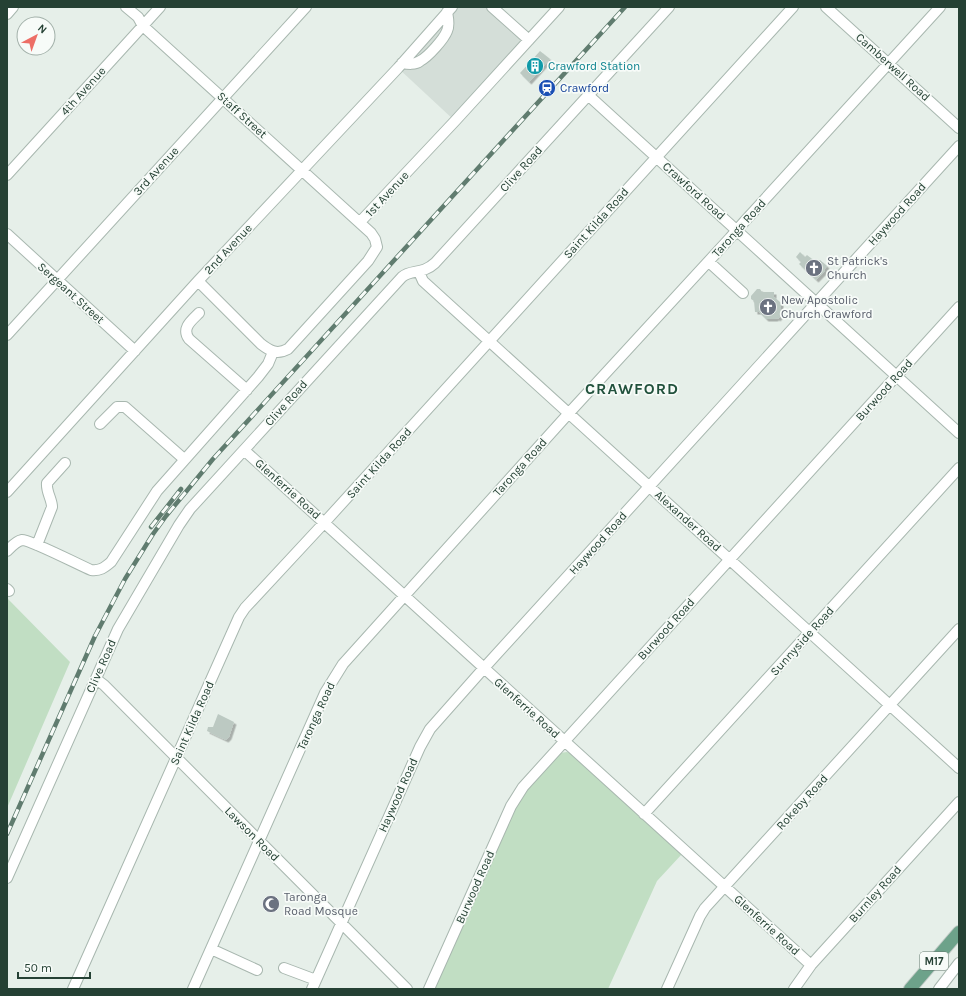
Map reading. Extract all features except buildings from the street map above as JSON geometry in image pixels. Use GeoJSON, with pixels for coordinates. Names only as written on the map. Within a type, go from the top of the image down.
{"type":"FeatureCollection","features":[{"type":"Feature","properties":{"kind":"main road","name":"M17"},"geometry":{"type":"LineString","coordinates":[[910,989],[959,932]]}},
{"type":"Feature","properties":{"kind":"street"},"geometry":{"type":"LineString","coordinates":[[7,14],[13,7]]}},
{"type":"Feature","properties":{"kind":"street","name":"Staff Street"},"geometry":{"type":"LineString","coordinates":[[126,7],[138,17],[143,26],[360,222]]}},
{"type":"Feature","properties":{"kind":"street","name":"4th Avenue"},"geometry":{"type":"LineString","coordinates":[[7,175],[160,7]]}},
{"type":"Feature","properties":{"kind":"street","name":"3rd Avenue"},"geometry":{"type":"LineString","coordinates":[[7,334],[306,7]]}},
{"type":"Feature","properties":{"kind":"street"},"geometry":{"type":"LineString","coordinates":[[492,7],[529,40]]}},
{"type":"Feature","properties":{"kind":"street","name":"1st Avenue"},"geometry":{"type":"LineString","coordinates":[[273,352],[283,352],[288,349],[373,254],[377,247],[375,239],[360,222],[559,7]]}},
{"type":"Feature","properties":{"kind":"street","name":"Clive Road"},"geometry":{"type":"LineString","coordinates":[[7,878],[118,629],[179,525],[190,509],[402,277],[407,273],[429,269],[435,263],[669,7]]}},
{"type":"Feature","properties":{"kind":"street","name":"Saint Kilda Road"},"geometry":{"type":"LineString","coordinates":[[73,989],[242,613],[793,7]]}},
{"type":"Feature","properties":{"kind":"street","name":"Camberwell Road"},"geometry":{"type":"LineString","coordinates":[[826,7],[959,128]]}},
{"type":"Feature","properties":{"kind":"street","name":"Taronga Road"},"geometry":{"type":"LineString","coordinates":[[193,989],[325,693],[334,676],[348,657],[940,7]]}},
{"type":"Feature","properties":{"kind":"street"},"geometry":{"type":"LineString","coordinates":[[402,63],[419,62],[443,39],[448,30],[449,10]]}},
{"type":"Feature","properties":{"kind":"street","name":"2nd Avenue"},"geometry":{"type":"LineString","coordinates":[[7,492],[198,281],[402,63],[449,10]]}},
{"type":"Feature","properties":{"kind":"street","name":"Crawford Road"},"geometry":{"type":"LineString","coordinates":[[588,95],[959,433]]}},
{"type":"Feature","properties":{"kind":"street","name":"Haywood Road"},"geometry":{"type":"LineString","coordinates":[[314,984],[423,741],[430,729],[959,146]]}},
{"type":"Feature","properties":{"kind":"street","name":"Sergeant Street"},"geometry":{"type":"LineString","coordinates":[[7,234],[135,351]]}},
{"type":"Feature","properties":{"kind":"street"},"geometry":{"type":"LineString","coordinates":[[709,262],[744,293]]}},
{"type":"Feature","properties":{"kind":"street","name":"Alexander Road"},"geometry":{"type":"LineString","coordinates":[[419,272],[423,281],[959,768]]}},
{"type":"Feature","properties":{"kind":"street"},"geometry":{"type":"LineString","coordinates":[[7,551],[18,541],[23,540],[91,570],[98,571],[105,568],[111,562],[157,491],[247,390],[268,364],[273,352],[260,344],[198,281]]}},
{"type":"Feature","properties":{"kind":"street","name":"Burwood Road"},"geometry":{"type":"LineString","coordinates":[[429,989],[511,806],[523,787],[959,307]]}},
{"type":"Feature","properties":{"kind":"street"},"geometry":{"type":"LineString","coordinates":[[199,312],[185,330],[188,338],[247,390]]}},
{"type":"Feature","properties":{"kind":"street"},"geometry":{"type":"LineString","coordinates":[[100,424],[117,407],[125,407],[184,459]]}},
{"type":"Feature","properties":{"kind":"street","name":"Glenferrie Road"},"geometry":{"type":"LineString","coordinates":[[244,450],[811,965]]}},
{"type":"Feature","properties":{"kind":"street"},"geometry":{"type":"LineString","coordinates":[[37,545],[52,507],[47,492],[47,483],[65,462]]}},
{"type":"Feature","properties":{"kind":"street","name":"Sunnyside Road"},"geometry":{"type":"LineString","coordinates":[[644,814],[959,468]]}},
{"type":"Feature","properties":{"kind":"street","name":"Rokeby Road"},"geometry":{"type":"LineString","coordinates":[[667,989],[700,916],[724,886],[959,629]]}},
{"type":"Feature","properties":{"kind":"street","name":"Lawson Road"},"geometry":{"type":"LineString","coordinates":[[96,679],[104,685],[407,989]]}},
{"type":"Feature","properties":{"kind":"street","name":"Burnley Road"},"geometry":{"type":"LineString","coordinates":[[794,989],[811,965],[959,802]]}},
{"type":"Feature","properties":{"kind":"street"},"geometry":{"type":"LineString","coordinates":[[211,949],[257,970]]}},
{"type":"Feature","properties":{"kind":"street"},"geometry":{"type":"LineString","coordinates":[[939,989],[959,963]]}},
{"type":"Feature","properties":{"kind":"street"},"geometry":{"type":"LineString","coordinates":[[284,968],[314,984]]}},
{"type":"Feature","properties":{"kind":"shaded area"},"geometry":{"type":"Polygon","coordinates":[[[452,7],[492,7],[529,40],[455,121],[398,68],[452,7]]]}},
{"type":"Feature","properties":{"kind":"green space"},"geometry":{"type":"Polygon","coordinates":[[[7,598],[70,662],[7,808],[7,598]]]}},
{"type":"Feature","properties":{"kind":"green space"},"geometry":{"type":"Polygon","coordinates":[[[567,752],[572,754],[682,854],[657,881],[608,989],[434,989],[515,806],[522,794],[560,753],[567,752]]]}},
{"type":"Feature","properties":{"kind":"railway"},"geometry":{"type":"LineString","coordinates":[[7,834],[95,636],[125,579],[166,516],[213,459],[625,7]]}},
{"type":"Feature","properties":{"kind":"railway"},"geometry":{"type":"LineString","coordinates":[[151,527],[181,489]]}},
{"type":"Feature","properties":{"kind":"place","name":"Crawford Station"},"geometry":{"type":"Point","coordinates":[535,66]}},
{"type":"Feature","properties":{"kind":"place","name":"Crawford"},"geometry":{"type":"Point","coordinates":[547,88]}},
{"type":"Feature","properties":{"kind":"place","name":"St Patrick's Church"},"geometry":{"type":"Point","coordinates":[814,268]}},
{"type":"Feature","properties":{"kind":"place","name":"New Apostolic Church Crawford"},"geometry":{"type":"Point","coordinates":[768,307]}},
{"type":"Feature","properties":{"kind":"place","name":"Taronga Road Mosque"},"geometry":{"type":"Point","coordinates":[271,904]}},
{"type":"Feature","properties":{"kind":"district","name":"CRAWFORD"},"geometry":{"type":"Point","coordinates":[632,388]}}]}
